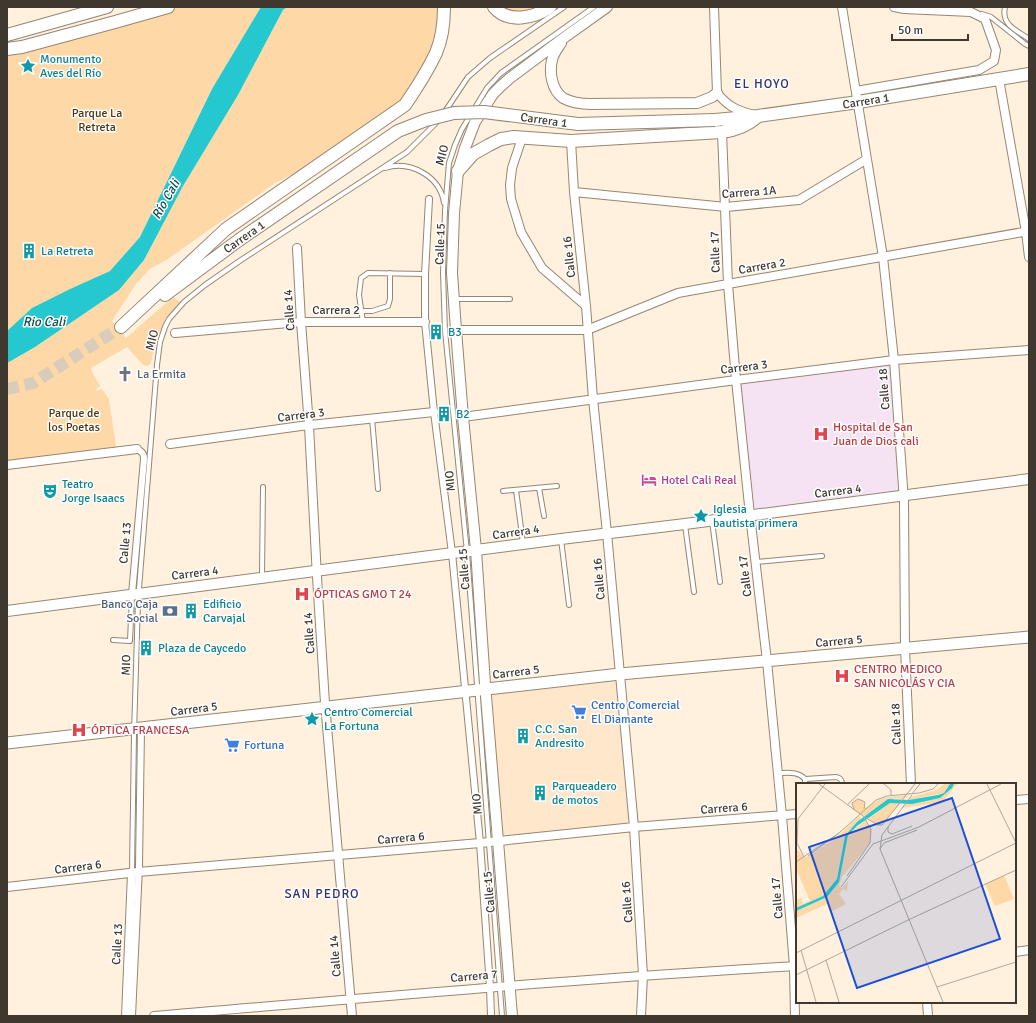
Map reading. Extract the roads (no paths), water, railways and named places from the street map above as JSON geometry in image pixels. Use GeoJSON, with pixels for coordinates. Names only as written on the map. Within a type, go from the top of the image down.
{"type":"FeatureCollection","features":[{"type":"Feature","properties":{"kind":"main road"},"geometry":{"type":"LineString","coordinates":[[7,35],[107,7]]}},
{"type":"Feature","properties":{"kind":"main road"},"geometry":{"type":"LineString","coordinates":[[7,49],[29,45],[168,7]]}},
{"type":"Feature","properties":{"kind":"main road","name":"Carrera 1"},"geometry":{"type":"LineString","coordinates":[[444,7],[441,36],[436,53],[405,105],[226,228],[121,327],[239,240],[398,131],[426,120],[454,113],[484,112],[578,124],[715,120],[758,116],[857,97],[1029,74]]}},
{"type":"Feature","properties":{"kind":"main road"},"geometry":{"type":"LineString","coordinates":[[496,9],[510,17],[526,18],[550,7]]}},
{"type":"Feature","properties":{"kind":"main road"},"geometry":{"type":"LineString","coordinates":[[458,171],[473,154],[501,139],[522,138],[571,141],[722,132],[742,127],[758,116]]}},
{"type":"Feature","properties":{"kind":"main road","name":"Carrera 5"},"geometry":{"type":"LineString","coordinates":[[7,743],[620,674],[1029,638]]}},
{"type":"Feature","properties":{"kind":"street","name":"Calle 15"},"geometry":{"type":"LineString","coordinates":[[512,1016],[505,986],[481,689],[463,417],[453,299],[452,273],[454,220],[458,171],[475,122],[493,94],[501,86],[565,37],[607,7]]}},
{"type":"Feature","properties":{"kind":"street"},"geometry":{"type":"LineString","coordinates":[[714,7],[717,93],[731,107],[739,111],[758,116]]}},
{"type":"Feature","properties":{"kind":"street","name":"Calle 18"},"geometry":{"type":"LineString","coordinates":[[842,7],[883,257],[894,360],[904,495],[905,648],[910,783]]}},
{"type":"Feature","properties":{"kind":"street","name":"Carrera 1"},"geometry":{"type":"LineString","coordinates":[[857,97],[979,70],[994,61],[996,50],[985,19],[971,12],[904,9],[894,7]]}},
{"type":"Feature","properties":{"kind":"street"},"geometry":{"type":"LineString","coordinates":[[565,37],[555,51],[552,60],[551,76],[557,93],[571,102],[580,104],[697,103],[712,97],[717,93]]}},
{"type":"Feature","properties":{"kind":"street"},"geometry":{"type":"LineString","coordinates":[[999,79],[1028,232],[1029,256]]}},
{"type":"Feature","properties":{"kind":"street","name":"Calle 17"},"geometry":{"type":"LineString","coordinates":[[722,132],[728,284],[736,380],[767,661],[796,966],[795,1016]]}},
{"type":"Feature","properties":{"kind":"street"},"geometry":{"type":"LineString","coordinates":[[522,138],[512,168],[510,185],[511,199],[521,232],[542,268],[586,306]]}},
{"type":"Feature","properties":{"kind":"street","name":"Calle 16"},"geometry":{"type":"LineString","coordinates":[[571,141],[574,192],[586,306],[593,399],[634,827],[643,975],[641,1016]]}},
{"type":"Feature","properties":{"kind":"street","name":"Carrera 1A"},"geometry":{"type":"LineString","coordinates":[[574,192],[726,206],[799,200],[867,159]]}},
{"type":"Feature","properties":{"kind":"street","name":"Calle 15"},"geometry":{"type":"LineString","coordinates":[[429,200],[425,274],[425,322],[434,412],[452,553],[480,843],[490,987],[490,1016]]}},
{"type":"Feature","properties":{"kind":"street","name":"Carrera 2"},"geometry":{"type":"LineString","coordinates":[[456,330],[587,330],[678,293],[1028,232]]}},
{"type":"Feature","properties":{"kind":"street","name":"Calle 14"},"geometry":{"type":"LineString","coordinates":[[297,248],[326,707],[352,1016]]}},
{"type":"Feature","properties":{"kind":"street","name":"Carrera 2"},"geometry":{"type":"LineString","coordinates":[[175,333],[301,322],[425,322]]}},
{"type":"Feature","properties":{"kind":"street","name":"Carrera 3"},"geometry":{"type":"LineString","coordinates":[[463,417],[894,360],[1029,350]]}},
{"type":"Feature","properties":{"kind":"street","name":"Carrera 3"},"geometry":{"type":"LineString","coordinates":[[170,444],[372,418],[434,412]]}},
{"type":"Feature","properties":{"kind":"street"},"geometry":{"type":"LineString","coordinates":[[7,465],[137,449]]}},
{"type":"Feature","properties":{"kind":"street","name":"Calle 13"},"geometry":{"type":"LineString","coordinates":[[135,594],[144,459],[142,452],[137,449]]}},
{"type":"Feature","properties":{"kind":"street","name":"Carrera 4"},"geometry":{"type":"LineString","coordinates":[[7,610],[607,533],[712,521],[1029,479]]}},
{"type":"Feature","properties":{"kind":"street"},"geometry":{"type":"LineString","coordinates":[[136,874],[137,729]]}},
{"type":"Feature","properties":{"kind":"street"},"geometry":{"type":"LineString","coordinates":[[1016,800],[1029,799]]}},
{"type":"Feature","properties":{"kind":"street","name":"Carrera 6"},"geometry":{"type":"LineString","coordinates":[[7,888],[136,874],[480,843],[634,827],[796,814]]}},
{"type":"Feature","properties":{"kind":"street","name":"Calle 13"},"geometry":{"type":"LineString","coordinates":[[126,1016],[136,874]]}},
{"type":"Feature","properties":{"kind":"street","name":"Calle 13"},"geometry":{"type":"LineString","coordinates":[[132,1016],[136,874]]}},
{"type":"Feature","properties":{"kind":"street"},"geometry":{"type":"LineString","coordinates":[[1016,952],[1029,950]]}},
{"type":"Feature","properties":{"kind":"street","name":"Carrera 7"},"geometry":{"type":"LineString","coordinates":[[154,1016],[643,975],[796,966]]}},
{"type":"Feature","properties":{"kind":"street"},"geometry":{"type":"LineString","coordinates":[[927,1003],[928,1016]]}},
{"type":"Feature","properties":{"kind":"lane","name":"MIO"},"geometry":{"type":"LineString","coordinates":[[137,729],[135,594],[159,351],[162,335],[169,319],[184,302],[218,276],[407,152],[442,117],[468,77],[490,58],[564,7]]}},
{"type":"Feature","properties":{"kind":"lane","name":"MIO"},"geometry":{"type":"LineString","coordinates":[[472,551],[445,331],[443,273],[445,211],[449,163],[462,130],[487,88],[501,73],[594,7]]}},
{"type":"Feature","properties":{"kind":"lane"},"geometry":{"type":"LineString","coordinates":[[906,7],[970,10],[991,17],[1029,46]]}},
{"type":"Feature","properties":{"kind":"lane"},"geometry":{"type":"LineString","coordinates":[[1005,7],[1004,15],[1006,22],[1012,28],[1029,39]]}},
{"type":"Feature","properties":{"kind":"lane"},"geometry":{"type":"LineString","coordinates":[[378,171],[391,166],[404,166],[417,169],[428,176],[437,186],[443,198],[445,211]]}},
{"type":"Feature","properties":{"kind":"lane"},"geometry":{"type":"LineString","coordinates":[[363,322],[359,295],[361,278],[368,273],[425,274]]}},
{"type":"Feature","properties":{"kind":"lane"},"geometry":{"type":"LineString","coordinates":[[361,311],[372,311],[388,306],[390,299],[390,273]]}},
{"type":"Feature","properties":{"kind":"lane"},"geometry":{"type":"LineString","coordinates":[[453,299],[510,299]]}},
{"type":"Feature","properties":{"kind":"lane"},"geometry":{"type":"LineString","coordinates":[[372,418],[378,489]]}},
{"type":"Feature","properties":{"kind":"lane"},"geometry":{"type":"LineString","coordinates":[[504,491],[557,486]]}},
{"type":"Feature","properties":{"kind":"lane"},"geometry":{"type":"LineString","coordinates":[[262,578],[263,487]]}},
{"type":"Feature","properties":{"kind":"lane"},"geometry":{"type":"LineString","coordinates":[[539,488],[544,516]]}},
{"type":"Feature","properties":{"kind":"lane"},"geometry":{"type":"LineString","coordinates":[[516,490],[523,544]]}},
{"type":"Feature","properties":{"kind":"lane"},"geometry":{"type":"LineString","coordinates":[[712,521],[720,582]]}},
{"type":"Feature","properties":{"kind":"lane"},"geometry":{"type":"LineString","coordinates":[[685,524],[694,592]]}},
{"type":"Feature","properties":{"kind":"lane"},"geometry":{"type":"LineString","coordinates":[[561,539],[568,605]]}},
{"type":"Feature","properties":{"kind":"lane"},"geometry":{"type":"LineString","coordinates":[[756,562],[822,556]]}},
{"type":"Feature","properties":{"kind":"lane"},"geometry":{"type":"LineString","coordinates":[[113,640],[130,641],[135,594]]}},
{"type":"Feature","properties":{"kind":"lane"},"geometry":{"type":"LineString","coordinates":[[778,773],[799,774],[805,782],[836,777],[842,780],[842,783]]}},
{"type":"Feature","properties":{"kind":"lane"},"geometry":{"type":"LineString","coordinates":[[502,1016],[505,986]]}},
{"type":"Feature","properties":{"kind":"water","name":"Rio Cali"},"geometry":{"type":"Polygon","coordinates":[[[261,7],[287,7],[283,10],[238,95],[183,186],[144,260],[119,290],[35,347],[7,362],[7,331],[32,308],[110,271],[140,237],[212,89],[261,7]]]}},
{"type":"Feature","properties":{"kind":"tunnel"},"geometry":{"type":"LineString","coordinates":[[7,389],[33,383],[121,327]]}},
{"type":"Feature","properties":{"kind":"place","name":"Monumento Aves del Río"},"geometry":{"type":"Point","coordinates":[28,66]}},
{"type":"Feature","properties":{"kind":"place","name":"La Retreta"},"geometry":{"type":"Point","coordinates":[29,251]}},
{"type":"Feature","properties":{"kind":"place","name":"B3"},"geometry":{"type":"Point","coordinates":[436,332]}},
{"type":"Feature","properties":{"kind":"place","name":"La Ermita"},"geometry":{"type":"Point","coordinates":[125,374]}},
{"type":"Feature","properties":{"kind":"place","name":"B2"},"geometry":{"type":"Point","coordinates":[444,414]}},
{"type":"Feature","properties":{"kind":"place","name":"Hospital de San Juan de Dios cali"},"geometry":{"type":"Point","coordinates":[821,434]}},
{"type":"Feature","properties":{"kind":"place","name":"Hotel Cali Real"},"geometry":{"type":"Point","coordinates":[649,480]}},
{"type":"Feature","properties":{"kind":"place","name":"Teatro Jorge Isaacs"},"geometry":{"type":"Point","coordinates":[50,491]}},
{"type":"Feature","properties":{"kind":"place","name":"Iglesia bautista primera"},"geometry":{"type":"Point","coordinates":[701,516]}},
{"type":"Feature","properties":{"kind":"place","name":"ÓPTICAS GMO T 24"},"geometry":{"type":"Point","coordinates":[302,594]}},
{"type":"Feature","properties":{"kind":"place","name":"Banco Caja Social"},"geometry":{"type":"Point","coordinates":[170,611]}},
{"type":"Feature","properties":{"kind":"place","name":"Edificio Carvajal"},"geometry":{"type":"Point","coordinates":[191,611]}},
{"type":"Feature","properties":{"kind":"place","name":"Plaza de Caycedo"},"geometry":{"type":"Point","coordinates":[146,648]}},
{"type":"Feature","properties":{"kind":"place","name":"CENTRO MEDICO SAN NICOLÁS Y CIA"},"geometry":{"type":"Point","coordinates":[842,676]}},
{"type":"Feature","properties":{"kind":"place","name":"Centro Comercial El Diamante"},"geometry":{"type":"Point","coordinates":[579,712]}},
{"type":"Feature","properties":{"kind":"place","name":"Centro Comercial La Fortuna"},"geometry":{"type":"Point","coordinates":[312,719]}},
{"type":"Feature","properties":{"kind":"place","name":"ÓPTICA FRANCESA"},"geometry":{"type":"Point","coordinates":[79,730]}},
{"type":"Feature","properties":{"kind":"place","name":"C.C. San Andresito"},"geometry":{"type":"Point","coordinates":[523,736]}},
{"type":"Feature","properties":{"kind":"place","name":"Fortuna"},"geometry":{"type":"Point","coordinates":[232,745]}},
{"type":"Feature","properties":{"kind":"place","name":"Parqueadero de motos"},"geometry":{"type":"Point","coordinates":[540,793]}},
{"type":"Feature","properties":{"kind":"district","name":"EL HOYO"},"geometry":{"type":"Point","coordinates":[762,83]}},
{"type":"Feature","properties":{"kind":"district","name":"SAN PEDRO"},"geometry":{"type":"Point","coordinates":[322,893]}},
{"type":"Feature","properties":{"kind":"park label","name":"Parque La Retreta"},"geometry":{"type":"Point","coordinates":[97,120]}},
{"type":"Feature","properties":{"kind":"park label","name":"Parque de los Poetas"},"geometry":{"type":"Point","coordinates":[74,420]}},
{"type":"Feature","properties":{"kind":"water label","name":"Río Cali"},"geometry":{"type":"Point","coordinates":[165,199]}}]}
